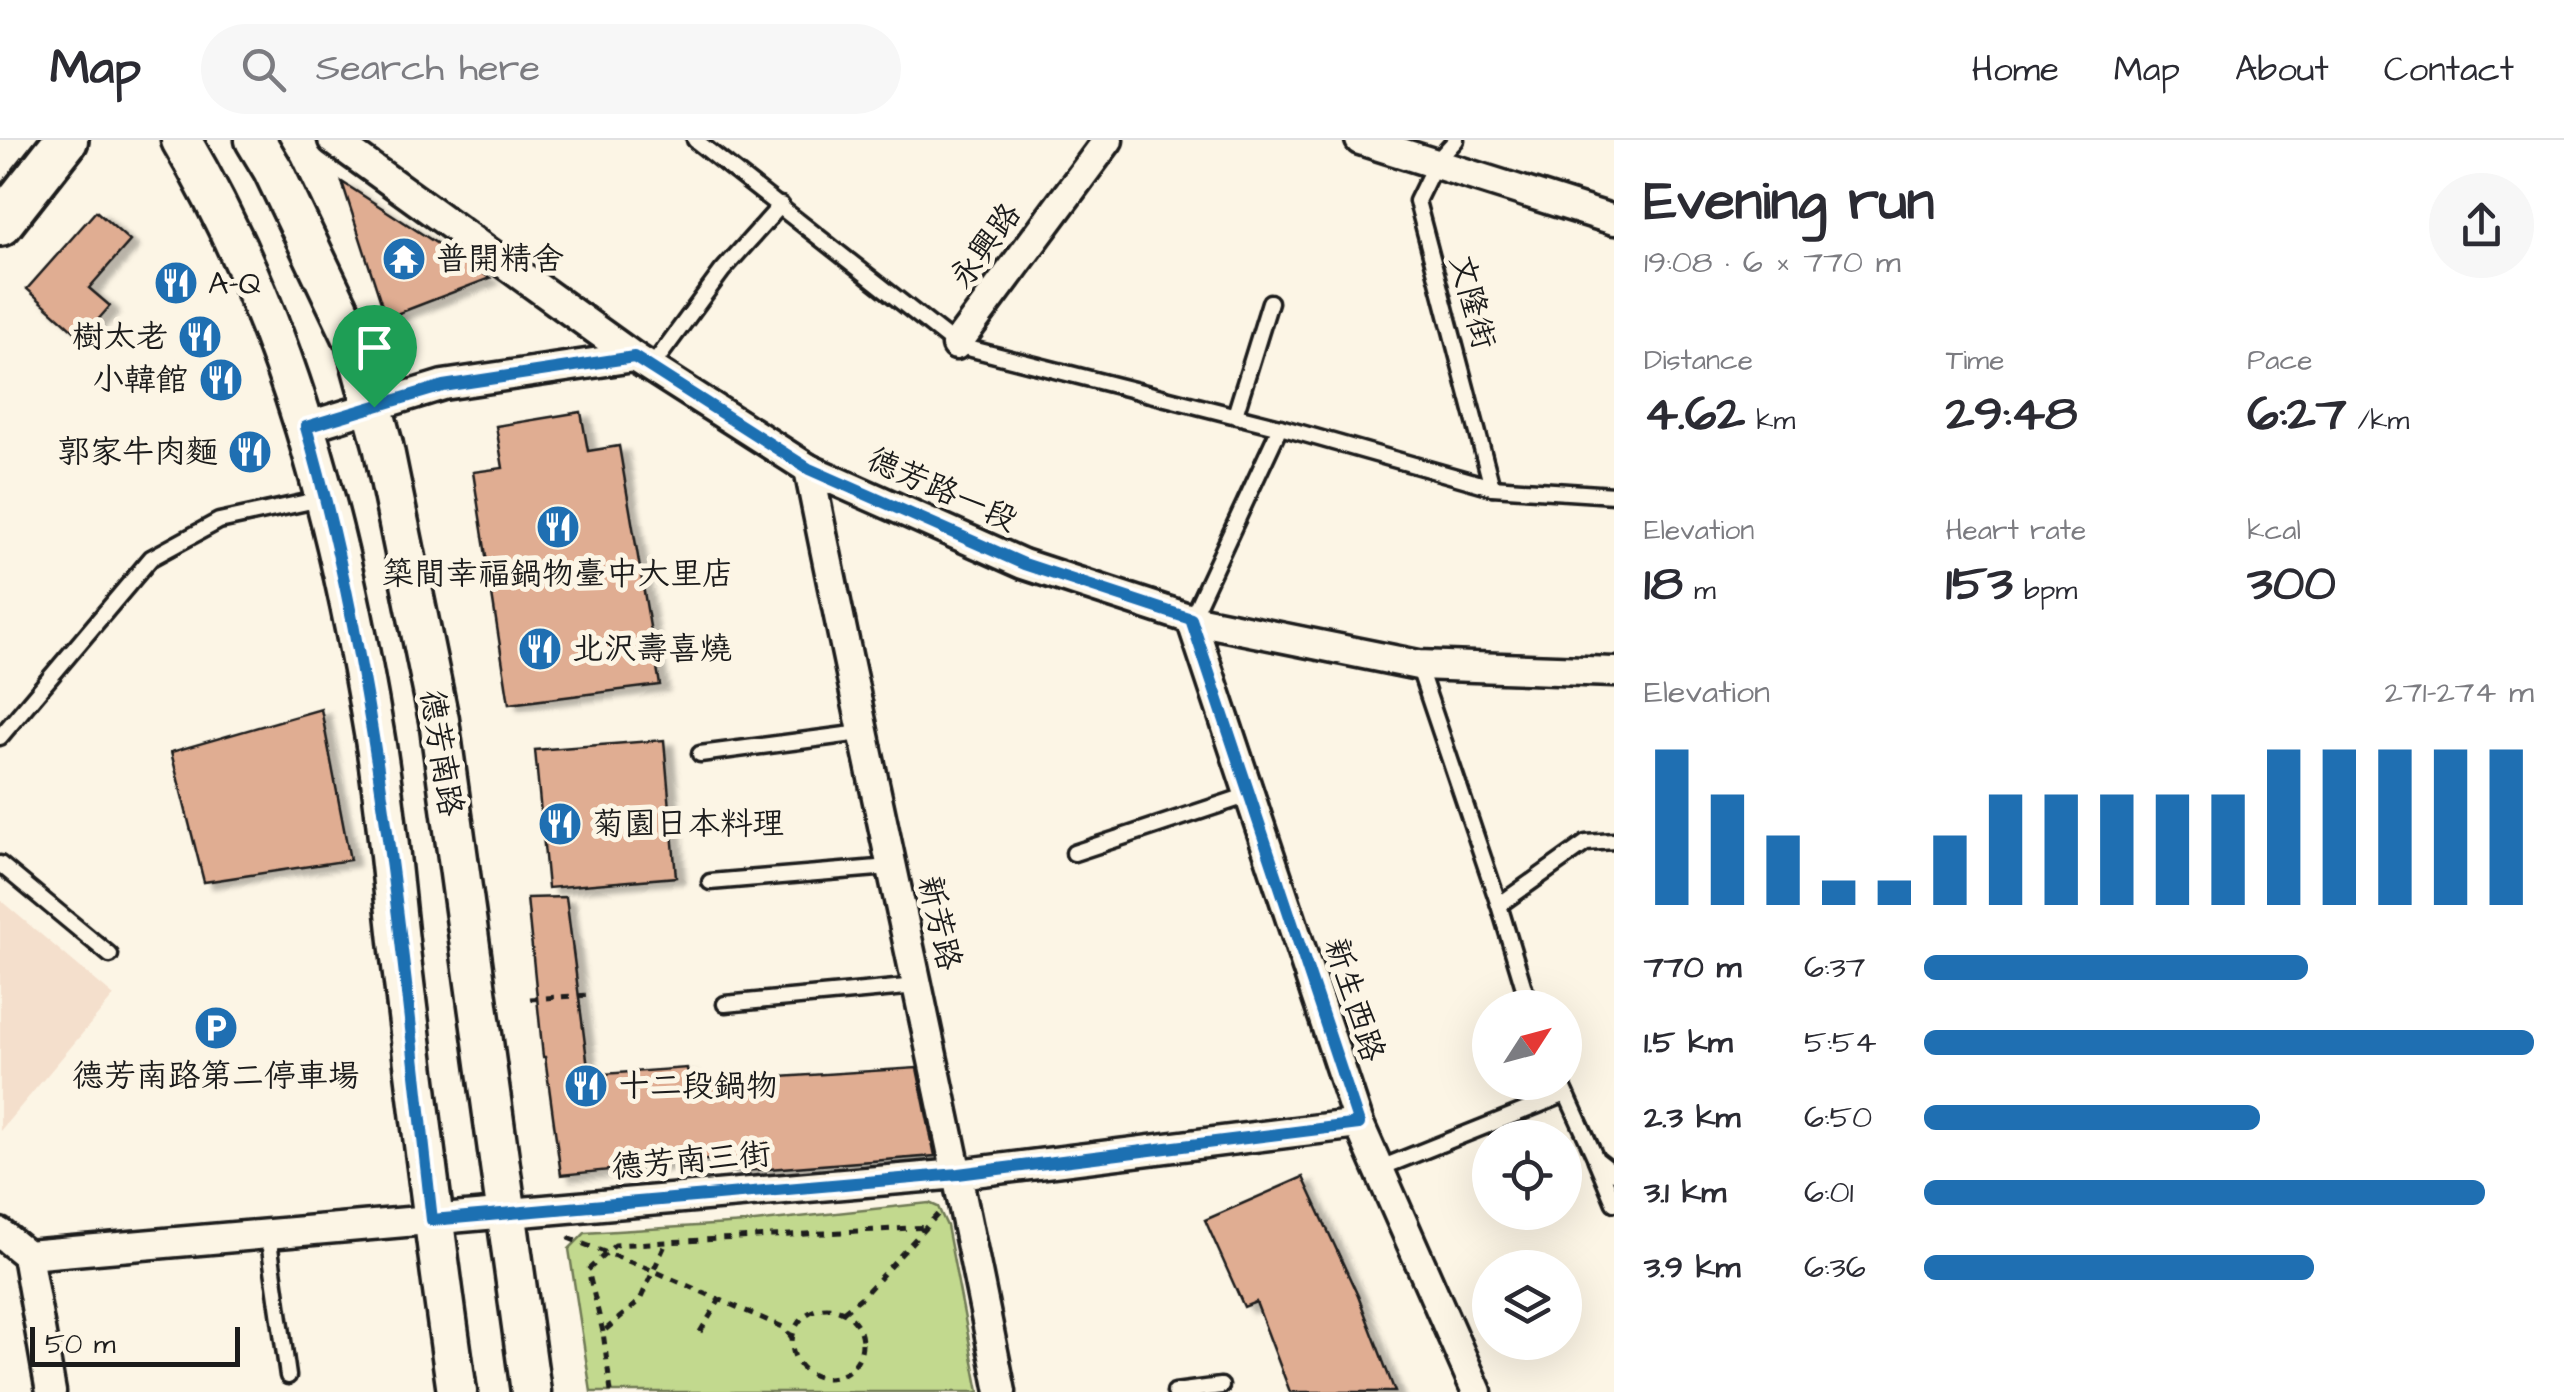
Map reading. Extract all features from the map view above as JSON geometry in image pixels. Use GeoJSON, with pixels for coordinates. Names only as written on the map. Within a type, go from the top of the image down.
{"type":"FeatureCollection","features":[{"type":"Feature","properties":{"kind":"main road"},"geometry":{"type":"LineString","coordinates":[[0,224],[66,140]]}},
{"type":"Feature","properties":{"kind":"street","name":"德芳南路"},"geometry":{"type":"LineString","coordinates":[[182,140],[260,297],[306,427],[326,498],[374,733],[432,1220],[457,1392]]}},
{"type":"Feature","properties":{"kind":"street","name":"德芳南路"},"geometry":{"type":"LineString","coordinates":[[255,140],[355,342],[374,407],[438,720],[504,1214],[532,1392]]}},
{"type":"Feature","properties":{"kind":"street","name":"德芳路一段"},"geometry":{"type":"LineString","coordinates":[[333,140],[642,363],[809,469],[1024,564],[1191,619],[1418,665],[1614,672]]}},
{"type":"Feature","properties":{"kind":"street","name":"永興路"},"geometry":{"type":"LineString","coordinates":[[956,345],[1108,140]]}},
{"type":"Feature","properties":{"kind":"street"},"geometry":{"type":"LineString","coordinates":[[1360,140],[1614,220]]}},
{"type":"Feature","properties":{"kind":"street"},"geometry":{"type":"LineString","coordinates":[[306,427],[443,386],[642,363]]}},
{"type":"Feature","properties":{"kind":"street","name":"新芳路"},"geometry":{"type":"LineString","coordinates":[[809,469],[1001,1392]]}},
{"type":"Feature","properties":{"kind":"street","name":"新生西路"},"geometry":{"type":"LineString","coordinates":[[1191,619],[1359,1124],[1478,1392]]}},
{"type":"Feature","properties":{"kind":"street","name":"德芳南三街"},"geometry":{"type":"LineString","coordinates":[[27,1256],[958,1174],[1359,1124]]}},
{"type":"Feature","properties":{"kind":"street"},"geometry":{"type":"LineString","coordinates":[[0,1233],[27,1256],[51,1392]]}},
{"type":"Feature","properties":{"kind":"lane"},"geometry":{"type":"LineString","coordinates":[[695,140],[956,345],[1236,415],[1492,487],[1614,495]]}},
{"type":"Feature","properties":{"kind":"lane","name":"文隆街"},"geometry":{"type":"LineString","coordinates":[[1456,140],[1436,162],[1417,202],[1492,487]]}},
{"type":"Feature","properties":{"kind":"lane"},"geometry":{"type":"LineString","coordinates":[[642,363],[781,205]]}},
{"type":"Feature","properties":{"kind":"lane"},"geometry":{"type":"LineString","coordinates":[[1236,415],[1270,302]]}},
{"type":"Feature","properties":{"kind":"lane"},"geometry":{"type":"LineString","coordinates":[[1191,619],[1280,427]]}},
{"type":"Feature","properties":{"kind":"lane"},"geometry":{"type":"LineString","coordinates":[[0,737],[151,558],[219,521],[326,498]]}},
{"type":"Feature","properties":{"kind":"lane"},"geometry":{"type":"LineString","coordinates":[[1418,665],[1525,990]]}},
{"type":"Feature","properties":{"kind":"lane"},"geometry":{"type":"LineString","coordinates":[[700,754],[862,733]]}},
{"type":"Feature","properties":{"kind":"lane"},"geometry":{"type":"LineString","coordinates":[[1074,853],[1249,794]]}},
{"type":"Feature","properties":{"kind":"lane"},"geometry":{"type":"LineString","coordinates":[[1499,905],[1586,842],[1614,841]]}},
{"type":"Feature","properties":{"kind":"lane"},"geometry":{"type":"LineString","coordinates":[[0,864],[110,955]]}},
{"type":"Feature","properties":{"kind":"lane"},"geometry":{"type":"LineString","coordinates":[[710,882],[890,867]]}},
{"type":"Feature","properties":{"kind":"lane"},"geometry":{"type":"LineString","coordinates":[[724,1004],[917,986]]}},
{"type":"Feature","properties":{"kind":"lane"},"geometry":{"type":"LineString","coordinates":[[1378,1169],[1536,1100]]}},
{"type":"Feature","properties":{"kind":"lane"},"geometry":{"type":"LineString","coordinates":[[1569,1100],[1614,1203]]}},
{"type":"Feature","properties":{"kind":"lane"},"geometry":{"type":"LineString","coordinates":[[1596,1159],[1614,1173]]}},
{"type":"Feature","properties":{"kind":"lane"},"geometry":{"type":"LineString","coordinates":[[268,1234],[288,1376]]}},
{"type":"Feature","properties":{"kind":"lane"},"geometry":{"type":"LineString","coordinates":[[1175,1392],[1221,1386]]}},
{"type":"Feature","properties":{"kind":"path"},"geometry":{"type":"LineString","coordinates":[[530,999],[588,995]]}},
{"type":"Feature","properties":{"kind":"path"},"geometry":{"type":"LineString","coordinates":[[611,1392],[603,1332],[588,1270],[615,1246],[931,1226],[843,1312]]}},
{"type":"Feature","properties":{"kind":"path"},"geometry":{"type":"LineString","coordinates":[[568,1238],[654,1270],[785,1328],[792,1338]]}},
{"type":"Feature","properties":{"kind":"path"},"geometry":{"type":"LineString","coordinates":[[603,1332],[640,1300],[666,1243]]}},
{"type":"Feature","properties":{"kind":"path"},"geometry":{"type":"LineString","coordinates":[[700,1332],[718,1301]]}},
{"type":"Feature","properties":{"kind":"path"},"geometry":{"type":"LineString","coordinates":[[828,1308],[843,1312],[854,1321],[862,1346],[859,1358],[841,1375],[820,1378],[806,1372],[792,1350],[792,1338],[802,1318],[828,1308]]}},
{"type":"Feature","properties":{"kind":"shaded area"},"geometry":{"type":"Polygon","coordinates":[[[0,900],[114,996],[0,1131],[0,900]]]}},
{"type":"Feature","properties":{"kind":"green space"},"geometry":{"type":"Polygon","coordinates":[[[929,1203],[938,1207],[947,1226],[979,1392],[591,1392],[569,1249],[585,1233],[745,1223],[929,1203]]]}},
{"type":"Feature","properties":{"kind":"building","name":"普開精舍"},"geometry":{"type":"Polygon","coordinates":[[[342,182],[490,278],[386,318],[342,182]]]}},
{"type":"Feature","properties":{"kind":"building"},"geometry":{"type":"Polygon","coordinates":[[[96,211],[130,241],[89,288],[110,306],[82,338],[27,289],[96,211]]]}},
{"type":"Feature","properties":{"kind":"building","name":"築間幸福鍋物臺中大里店"},"geometry":{"type":"Polygon","coordinates":[[[581,412],[588,451],[619,446],[660,685],[509,704],[473,472],[503,468],[496,426],[581,412]]]}},
{"type":"Feature","properties":{"kind":"building"},"geometry":{"type":"Polygon","coordinates":[[[321,709],[350,860],[204,882],[171,752],[321,709]]]}},
{"type":"Feature","properties":{"kind":"building"},"geometry":{"type":"Polygon","coordinates":[[[664,740],[676,877],[548,888],[535,750],[664,740]]]}},
{"type":"Feature","properties":{"kind":"building"},"geometry":{"type":"Polygon","coordinates":[[[566,897],[589,1075],[687,1068],[689,1083],[917,1068],[935,1156],[729,1172],[727,1158],[561,1175],[543,1057],[527,898],[566,897]]]}},
{"type":"Feature","properties":{"kind":"building"},"geometry":{"type":"Polygon","coordinates":[[[1303,1177],[1358,1296],[1395,1392],[1290,1392],[1256,1302],[1244,1307],[1205,1220],[1303,1177]]]}},
{"type":"Feature","properties":{"kind":"place","name":"普開精舍"},"geometry":{"type":"Point","coordinates":[404,259]}},
{"type":"Feature","properties":{"kind":"place","name":"A-Q"},"geometry":{"type":"Point","coordinates":[176,283]}},
{"type":"Feature","properties":{"kind":"place","name":"樹太老"},"geometry":{"type":"Point","coordinates":[200,337]}},
{"type":"Feature","properties":{"kind":"place","name":"小韓館"},"geometry":{"type":"Point","coordinates":[221,380]}},
{"type":"Feature","properties":{"kind":"place","name":"郭家牛肉麵"},"geometry":{"type":"Point","coordinates":[250,452]}},
{"type":"Feature","properties":{"kind":"place","name":"築間幸福鍋物臺中大里店"},"geometry":{"type":"Point","coordinates":[558,527]}},
{"type":"Feature","properties":{"kind":"place","name":"北沢壽喜燒"},"geometry":{"type":"Point","coordinates":[540,649]}},
{"type":"Feature","properties":{"kind":"place","name":"菊園日本料理"},"geometry":{"type":"Point","coordinates":[560,824]}},
{"type":"Feature","properties":{"kind":"place","name":"德芳南路第二停車場"},"geometry":{"type":"Point","coordinates":[216,1028]}},
{"type":"Feature","properties":{"kind":"place","name":"十二段鍋物"},"geometry":{"type":"Point","coordinates":[586,1086]}},
{"type":"Feature","properties":{"kind":"route"},"geometry":{"type":"LineString","coordinates":[[634,357],[809,469],[1024,564],[1191,619],[1359,1124],[958,1174],[432,1220],[374,733],[326,498],[306,427],[374,407],[443,386],[634,357]]}}]}
